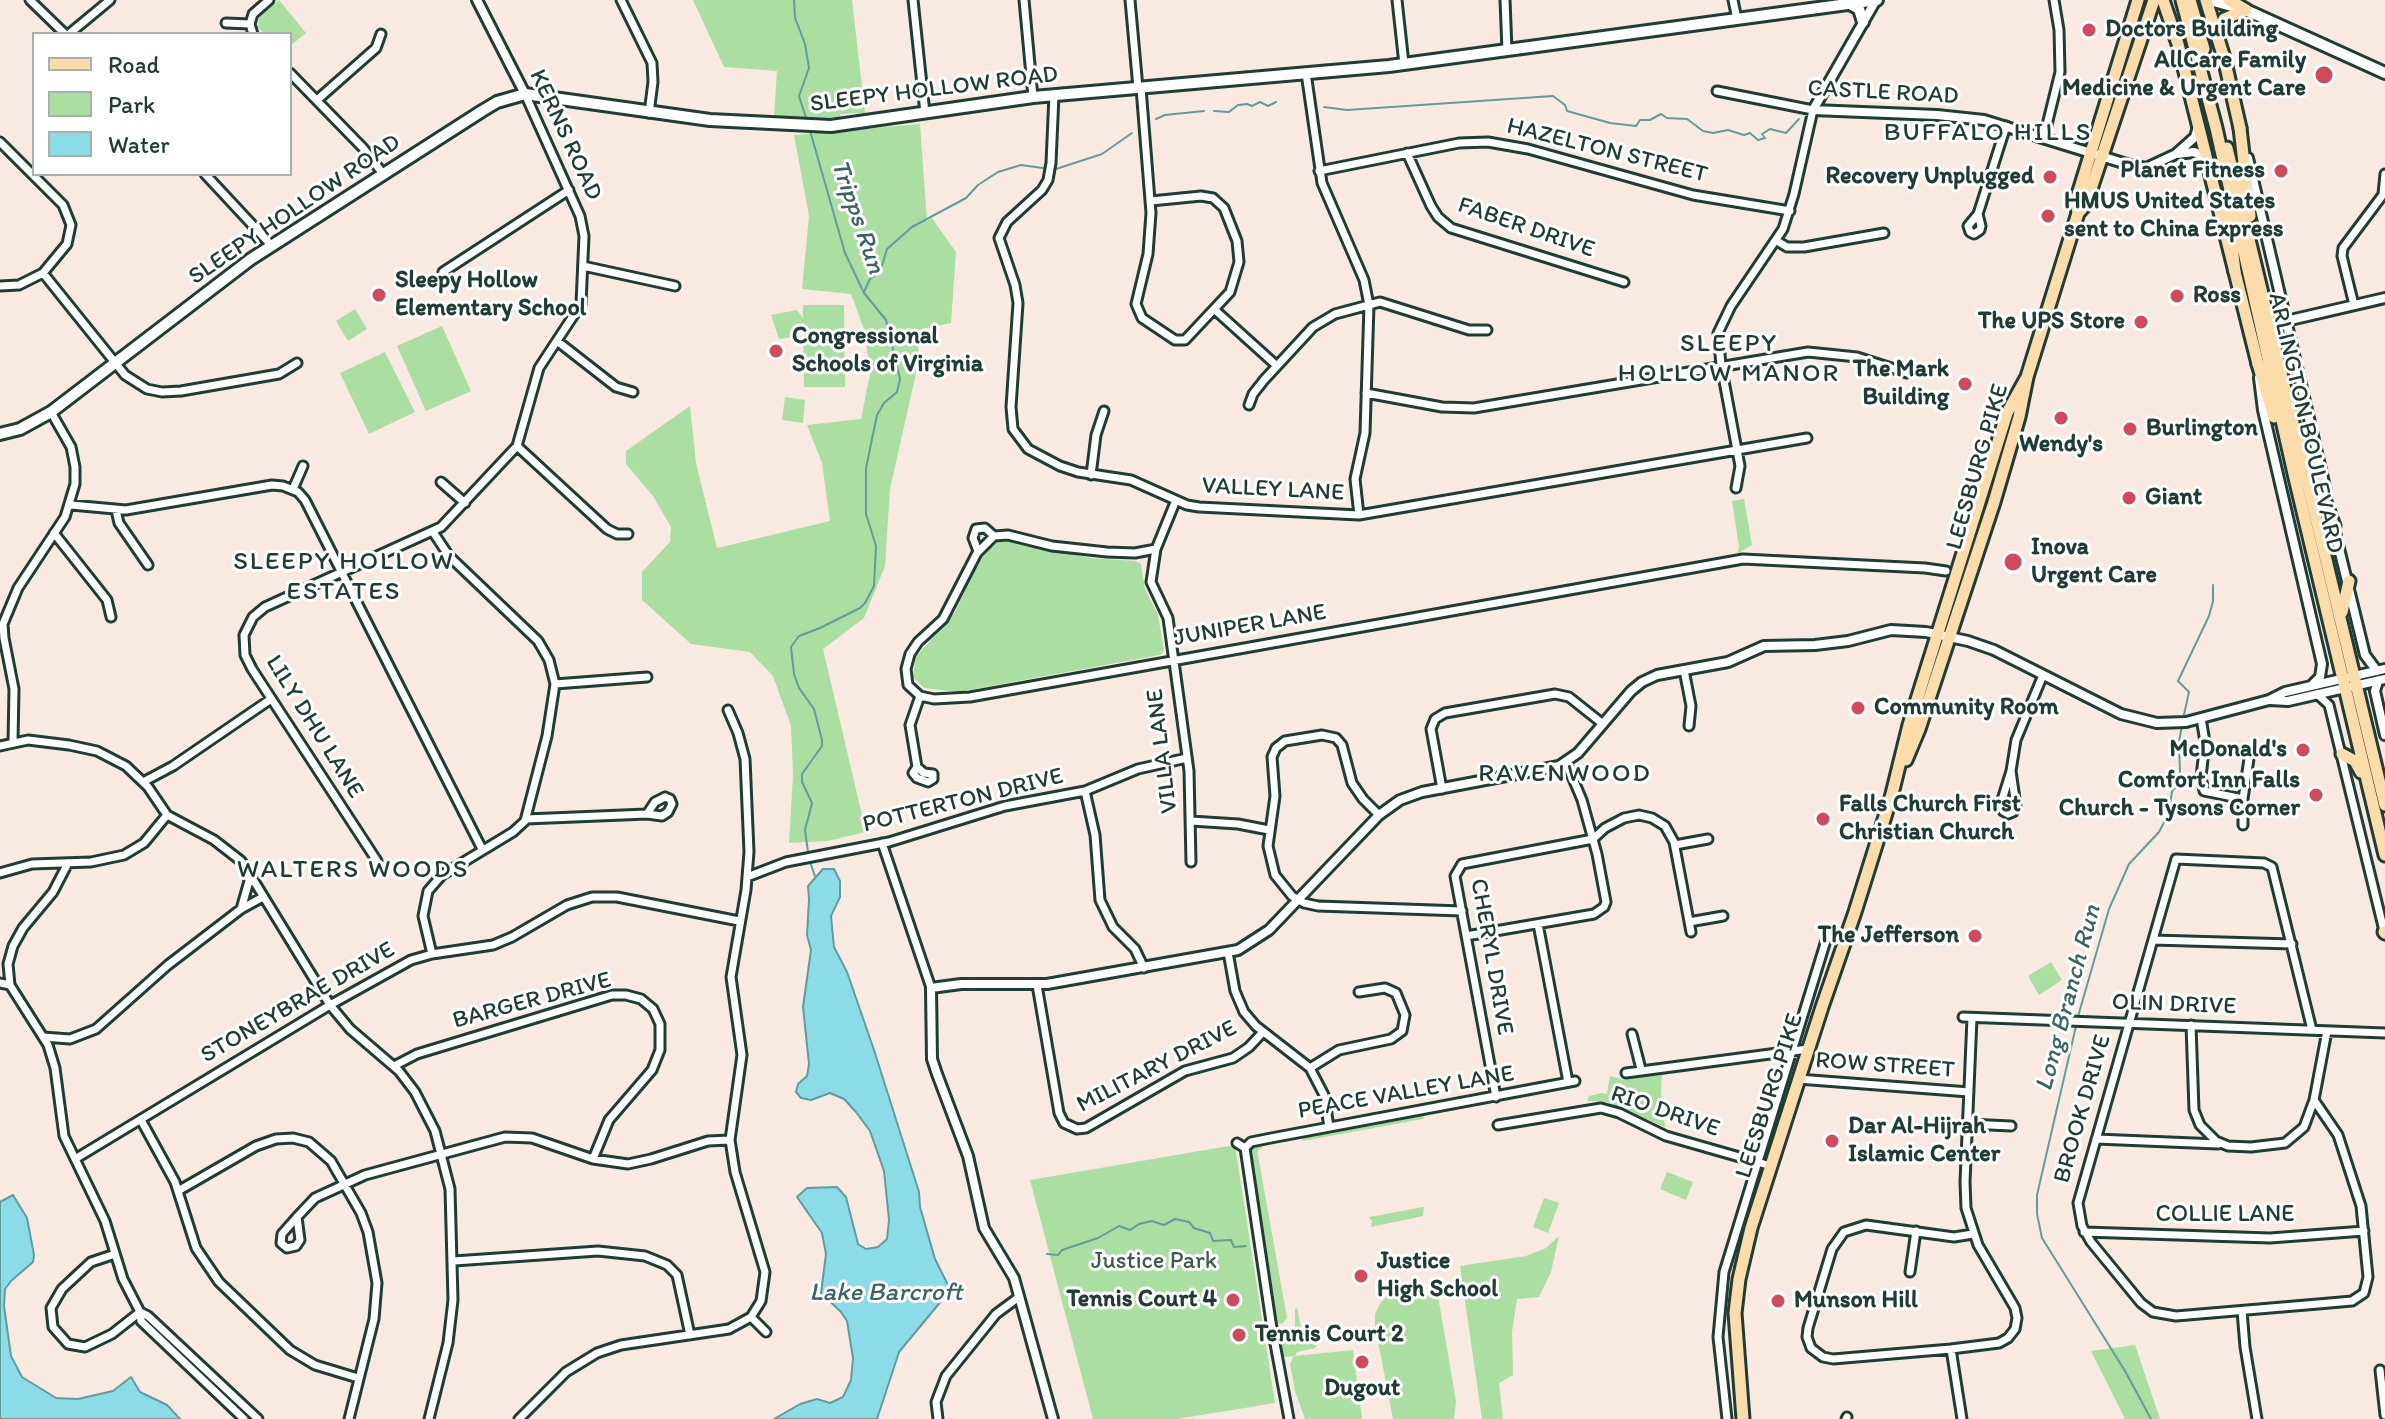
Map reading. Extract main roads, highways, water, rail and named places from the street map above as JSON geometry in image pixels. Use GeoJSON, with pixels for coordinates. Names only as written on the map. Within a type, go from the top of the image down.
{"type":"FeatureCollection","features":[{"type":"Feature","properties":{"kind":"main road","name":"SLEEPY HOLLOW ROAD"},"geometry":{"type":"LineString","coordinates":[[0,434],[20,429],[51,412],[235,270],[272,246],[489,106],[525,94],[710,120],[826,126],[1033,97],[1404,64],[1876,0]]}},
{"type":"Feature","properties":{"kind":"main road","name":"LEESBURG PIKE"},"geometry":{"type":"LineString","coordinates":[[1743,1419],[1735,1332],[1743,1257],[1892,794],[1909,725],[1944,636],[2007,413],[2027,377],[2078,213],[2086,204],[2138,0]]}},
{"type":"Feature","properties":{"kind":"main road","name":"LEESBURG PIKE"},"geometry":{"type":"LineString","coordinates":[[2097,154],[2154,0]]}},
{"type":"Feature","properties":{"kind":"main road"},"geometry":{"type":"LineString","coordinates":[[2163,0],[2207,158],[2258,364],[2295,478]]}},
{"type":"Feature","properties":{"kind":"main road","name":"ARLINGTON BOULEVARD"},"geometry":{"type":"LineString","coordinates":[[2182,0],[2195,43],[2295,478],[2347,681],[2371,748],[2385,805]]}},
{"type":"Feature","properties":{"kind":"main road","name":"ARLINGTON BOULEVARD"},"geometry":{"type":"LineString","coordinates":[[2190,0],[2201,34],[2341,617],[2350,707],[2385,855]]}},
{"type":"Feature","properties":{"kind":"main road"},"geometry":{"type":"LineString","coordinates":[[2208,0],[2240,128],[2249,210],[2270,323]]}},
{"type":"Feature","properties":{"kind":"main road"},"geometry":{"type":"LineString","coordinates":[[2208,0],[2246,10]]}},
{"type":"Feature","properties":{"kind":"main road"},"geometry":{"type":"LineString","coordinates":[[2229,0],[2385,73]]}},
{"type":"Feature","properties":{"kind":"main road"},"geometry":{"type":"LineString","coordinates":[[1848,4],[1859,9],[1863,22]]}},
{"type":"Feature","properties":{"kind":"main road"},"geometry":{"type":"LineString","coordinates":[[2218,35],[2224,19],[2246,10]]}},
{"type":"Feature","properties":{"kind":"main road"},"geometry":{"type":"LineString","coordinates":[[2144,27],[2156,15],[2170,19]]}},
{"type":"Feature","properties":{"kind":"main road"},"geometry":{"type":"LineString","coordinates":[[2226,178],[2235,272]]}},
{"type":"Feature","properties":{"kind":"main road"},"geometry":{"type":"LineString","coordinates":[[2283,384],[2334,526]]}},
{"type":"Feature","properties":{"kind":"main road"},"geometry":{"type":"LineString","coordinates":[[2341,617],[2349,581]]}},
{"type":"Feature","properties":{"kind":"main road"},"geometry":{"type":"LineString","coordinates":[[2350,707],[2351,740],[2341,753],[2355,761],[2369,793]]}},
{"type":"Feature","properties":{"kind":"main road"},"geometry":{"type":"LineString","coordinates":[[2371,748],[2385,779]]}},
{"type":"Feature","properties":{"kind":"water","name":"Lake Barcroft"},"geometry":{"type":"Polygon","coordinates":[[[823,869],[834,869],[840,881],[840,897],[831,916],[834,947],[847,972],[874,1050],[919,1192],[920,1207],[935,1259],[948,1285],[947,1294],[899,1352],[877,1419],[774,1419],[800,1404],[817,1399],[830,1403],[843,1397],[851,1380],[853,1358],[847,1321],[821,1293],[826,1254],[822,1233],[797,1197],[807,1188],[837,1187],[846,1197],[858,1244],[866,1249],[878,1247],[887,1239],[889,1220],[884,1171],[870,1131],[844,1099],[830,1093],[811,1100],[801,1098],[796,1092],[798,1084],[807,1076],[809,1064],[803,1007],[811,950],[807,935],[808,886],[823,869]]]}},
{"type":"Feature","properties":{"kind":"water"},"geometry":{"type":"Polygon","coordinates":[[[13,1195],[27,1218],[34,1255],[33,1262],[5,1289],[4,1306],[11,1356],[22,1377],[56,1398],[78,1399],[113,1391],[131,1377],[140,1392],[167,1405],[180,1419],[0,1419],[0,1202],[13,1195]]]}},
{"type":"Feature","properties":{"kind":"waterway","name":"Tripps Run"},"geometry":{"type":"LineString","coordinates":[[794,0],[795,18],[805,44],[809,68],[799,96],[807,121]]}},
{"type":"Feature","properties":{"kind":"waterway"},"geometry":{"type":"LineString","coordinates":[[1324,107],[1347,110],[1553,96],[1565,105],[1567,111],[1610,123],[1636,126],[1640,120],[1650,120],[1661,114],[1667,118],[1687,119],[1703,131],[1750,133],[1758,140],[1765,138],[1762,134],[1770,129],[1786,133],[1799,119]]}},
{"type":"Feature","properties":{"kind":"waterway"},"geometry":{"type":"LineString","coordinates":[[1214,111],[1229,112],[1238,105],[1252,106],[1260,102],[1268,106],[1276,102]]}},
{"type":"Feature","properties":{"kind":"waterway"},"geometry":{"type":"LineString","coordinates":[[1156,119],[1165,115],[1204,111]]}},
{"type":"Feature","properties":{"kind":"waterway","name":"Tripps Run"},"geometry":{"type":"LineString","coordinates":[[808,852],[805,830],[812,803],[802,782],[802,774],[822,746],[822,740],[814,709],[799,688],[794,674],[791,647],[799,636],[860,608],[874,586],[876,546],[866,514],[866,468],[877,415],[884,403],[897,392],[900,379],[886,320],[864,293],[845,253],[809,127]]}},
{"type":"Feature","properties":{"kind":"waterway"},"geometry":{"type":"LineString","coordinates":[[1056,169],[1102,154],[1132,133]]}},
{"type":"Feature","properties":{"kind":"waterway"},"geometry":{"type":"LineString","coordinates":[[864,292],[870,279],[880,272],[887,249],[912,227],[966,198],[978,185],[998,172],[1021,165],[1043,168]]}},
{"type":"Feature","properties":{"kind":"waterway","name":"Long Branch Run"},"geometry":{"type":"LineString","coordinates":[[2183,719],[2189,692],[2178,681],[2209,616],[2213,585]]}},
{"type":"Feature","properties":{"kind":"waterway","name":"Long Branch Run"},"geometry":{"type":"LineString","coordinates":[[2151,1419],[2125,1371],[2042,1238],[2037,1195],[2079,1013],[2109,909],[2129,864],[2159,832],[2169,813],[2172,791],[2177,786],[2180,773],[2182,725]]}},
{"type":"Feature","properties":{"kind":"waterway"},"geometry":{"type":"LineString","coordinates":[[810,862],[815,876]]}},
{"type":"Feature","properties":{"kind":"waterway"},"geometry":{"type":"LineString","coordinates":[[1047,1254],[1058,1255],[1062,1250],[1098,1238],[1119,1226],[1130,1230],[1139,1224],[1152,1221],[1164,1225],[1175,1219],[1189,1222],[1194,1228],[1210,1233],[1213,1241],[1231,1240],[1234,1247],[1246,1246]]}},
{"type":"Feature","properties":{"kind":"place","name":"Doctors Building"},"geometry":{"type":"Point","coordinates":[2089,30]}},
{"type":"Feature","properties":{"kind":"place","name":"AllCare Family Medicine & Urgent Care"},"geometry":{"type":"Point","coordinates":[2324,75]}},
{"type":"Feature","properties":{"kind":"place","name":"Planet Fitness"},"geometry":{"type":"Point","coordinates":[2281,171]}},
{"type":"Feature","properties":{"kind":"place","name":"Recovery Unplugged"},"geometry":{"type":"Point","coordinates":[2050,177]}},
{"type":"Feature","properties":{"kind":"place","name":"HMUS United States sent to China Express"},"geometry":{"type":"Point","coordinates":[2048,216]}},
{"type":"Feature","properties":{"kind":"place","name":"Sleepy Hollow Elementary School"},"geometry":{"type":"Point","coordinates":[379,295]}},
{"type":"Feature","properties":{"kind":"place","name":"Ross"},"geometry":{"type":"Point","coordinates":[2177,296]}},
{"type":"Feature","properties":{"kind":"place","name":"The UPS Store"},"geometry":{"type":"Point","coordinates":[2141,322]}},
{"type":"Feature","properties":{"kind":"place","name":"Congressional Schools of Virginia"},"geometry":{"type":"Point","coordinates":[776,351]}},
{"type":"Feature","properties":{"kind":"place","name":"The Mark Building"},"geometry":{"type":"Point","coordinates":[1965,384]}},
{"type":"Feature","properties":{"kind":"place","name":"Wendy's"},"geometry":{"type":"Point","coordinates":[2061,418]}},
{"type":"Feature","properties":{"kind":"place","name":"Burlington"},"geometry":{"type":"Point","coordinates":[2130,429]}},
{"type":"Feature","properties":{"kind":"place","name":"Giant"},"geometry":{"type":"Point","coordinates":[2129,498]}},
{"type":"Feature","properties":{"kind":"place","name":"Inova Urgent Care"},"geometry":{"type":"Point","coordinates":[2013,562]}},
{"type":"Feature","properties":{"kind":"place","name":"Community Room"},"geometry":{"type":"Point","coordinates":[1858,708]}},
{"type":"Feature","properties":{"kind":"place","name":"McDonald's"},"geometry":{"type":"Point","coordinates":[2303,750]}},
{"type":"Feature","properties":{"kind":"place","name":"Comfort Inn Falls Church - Tysons Corner"},"geometry":{"type":"Point","coordinates":[2316,795]}},
{"type":"Feature","properties":{"kind":"place","name":"Falls Church First Christian Church"},"geometry":{"type":"Point","coordinates":[1823,819]}},
{"type":"Feature","properties":{"kind":"place","name":"The Jefferson"},"geometry":{"type":"Point","coordinates":[1975,936]}},
{"type":"Feature","properties":{"kind":"place","name":"Dar Al-Hijrah Islamic Center"},"geometry":{"type":"Point","coordinates":[1832,1141]}},
{"type":"Feature","properties":{"kind":"place","name":"Justice High School"},"geometry":{"type":"Point","coordinates":[1361,1276]}},
{"type":"Feature","properties":{"kind":"place","name":"Tennis Court 4"},"geometry":{"type":"Point","coordinates":[1233,1300]}},
{"type":"Feature","properties":{"kind":"place","name":"Munson Hill"},"geometry":{"type":"Point","coordinates":[1778,1301]}},
{"type":"Feature","properties":{"kind":"place","name":"Tennis Court 2"},"geometry":{"type":"Point","coordinates":[1239,1335]}},
{"type":"Feature","properties":{"kind":"place","name":"Dugout"},"geometry":{"type":"Point","coordinates":[1362,1362]}},
{"type":"Feature","properties":{"kind":"district","name":"BUFFALO HILLS"},"geometry":{"type":"Point","coordinates":[1988,133]}},
{"type":"Feature","properties":{"kind":"district","name":"SLEEPY HOLLOW MANOR"},"geometry":{"type":"Point","coordinates":[1729,359]}},
{"type":"Feature","properties":{"kind":"district","name":"SLEEPY HOLLOW ESTATES"},"geometry":{"type":"Point","coordinates":[344,577]}},
{"type":"Feature","properties":{"kind":"district","name":"RAVENWOOD"},"geometry":{"type":"Point","coordinates":[1565,774]}},
{"type":"Feature","properties":{"kind":"district","name":"WALTERS WOODS"},"geometry":{"type":"Point","coordinates":[353,870]}},
{"type":"Feature","properties":{"kind":"park label","name":"Justice Park"},"geometry":{"type":"Point","coordinates":[1154,1262]}}]}
